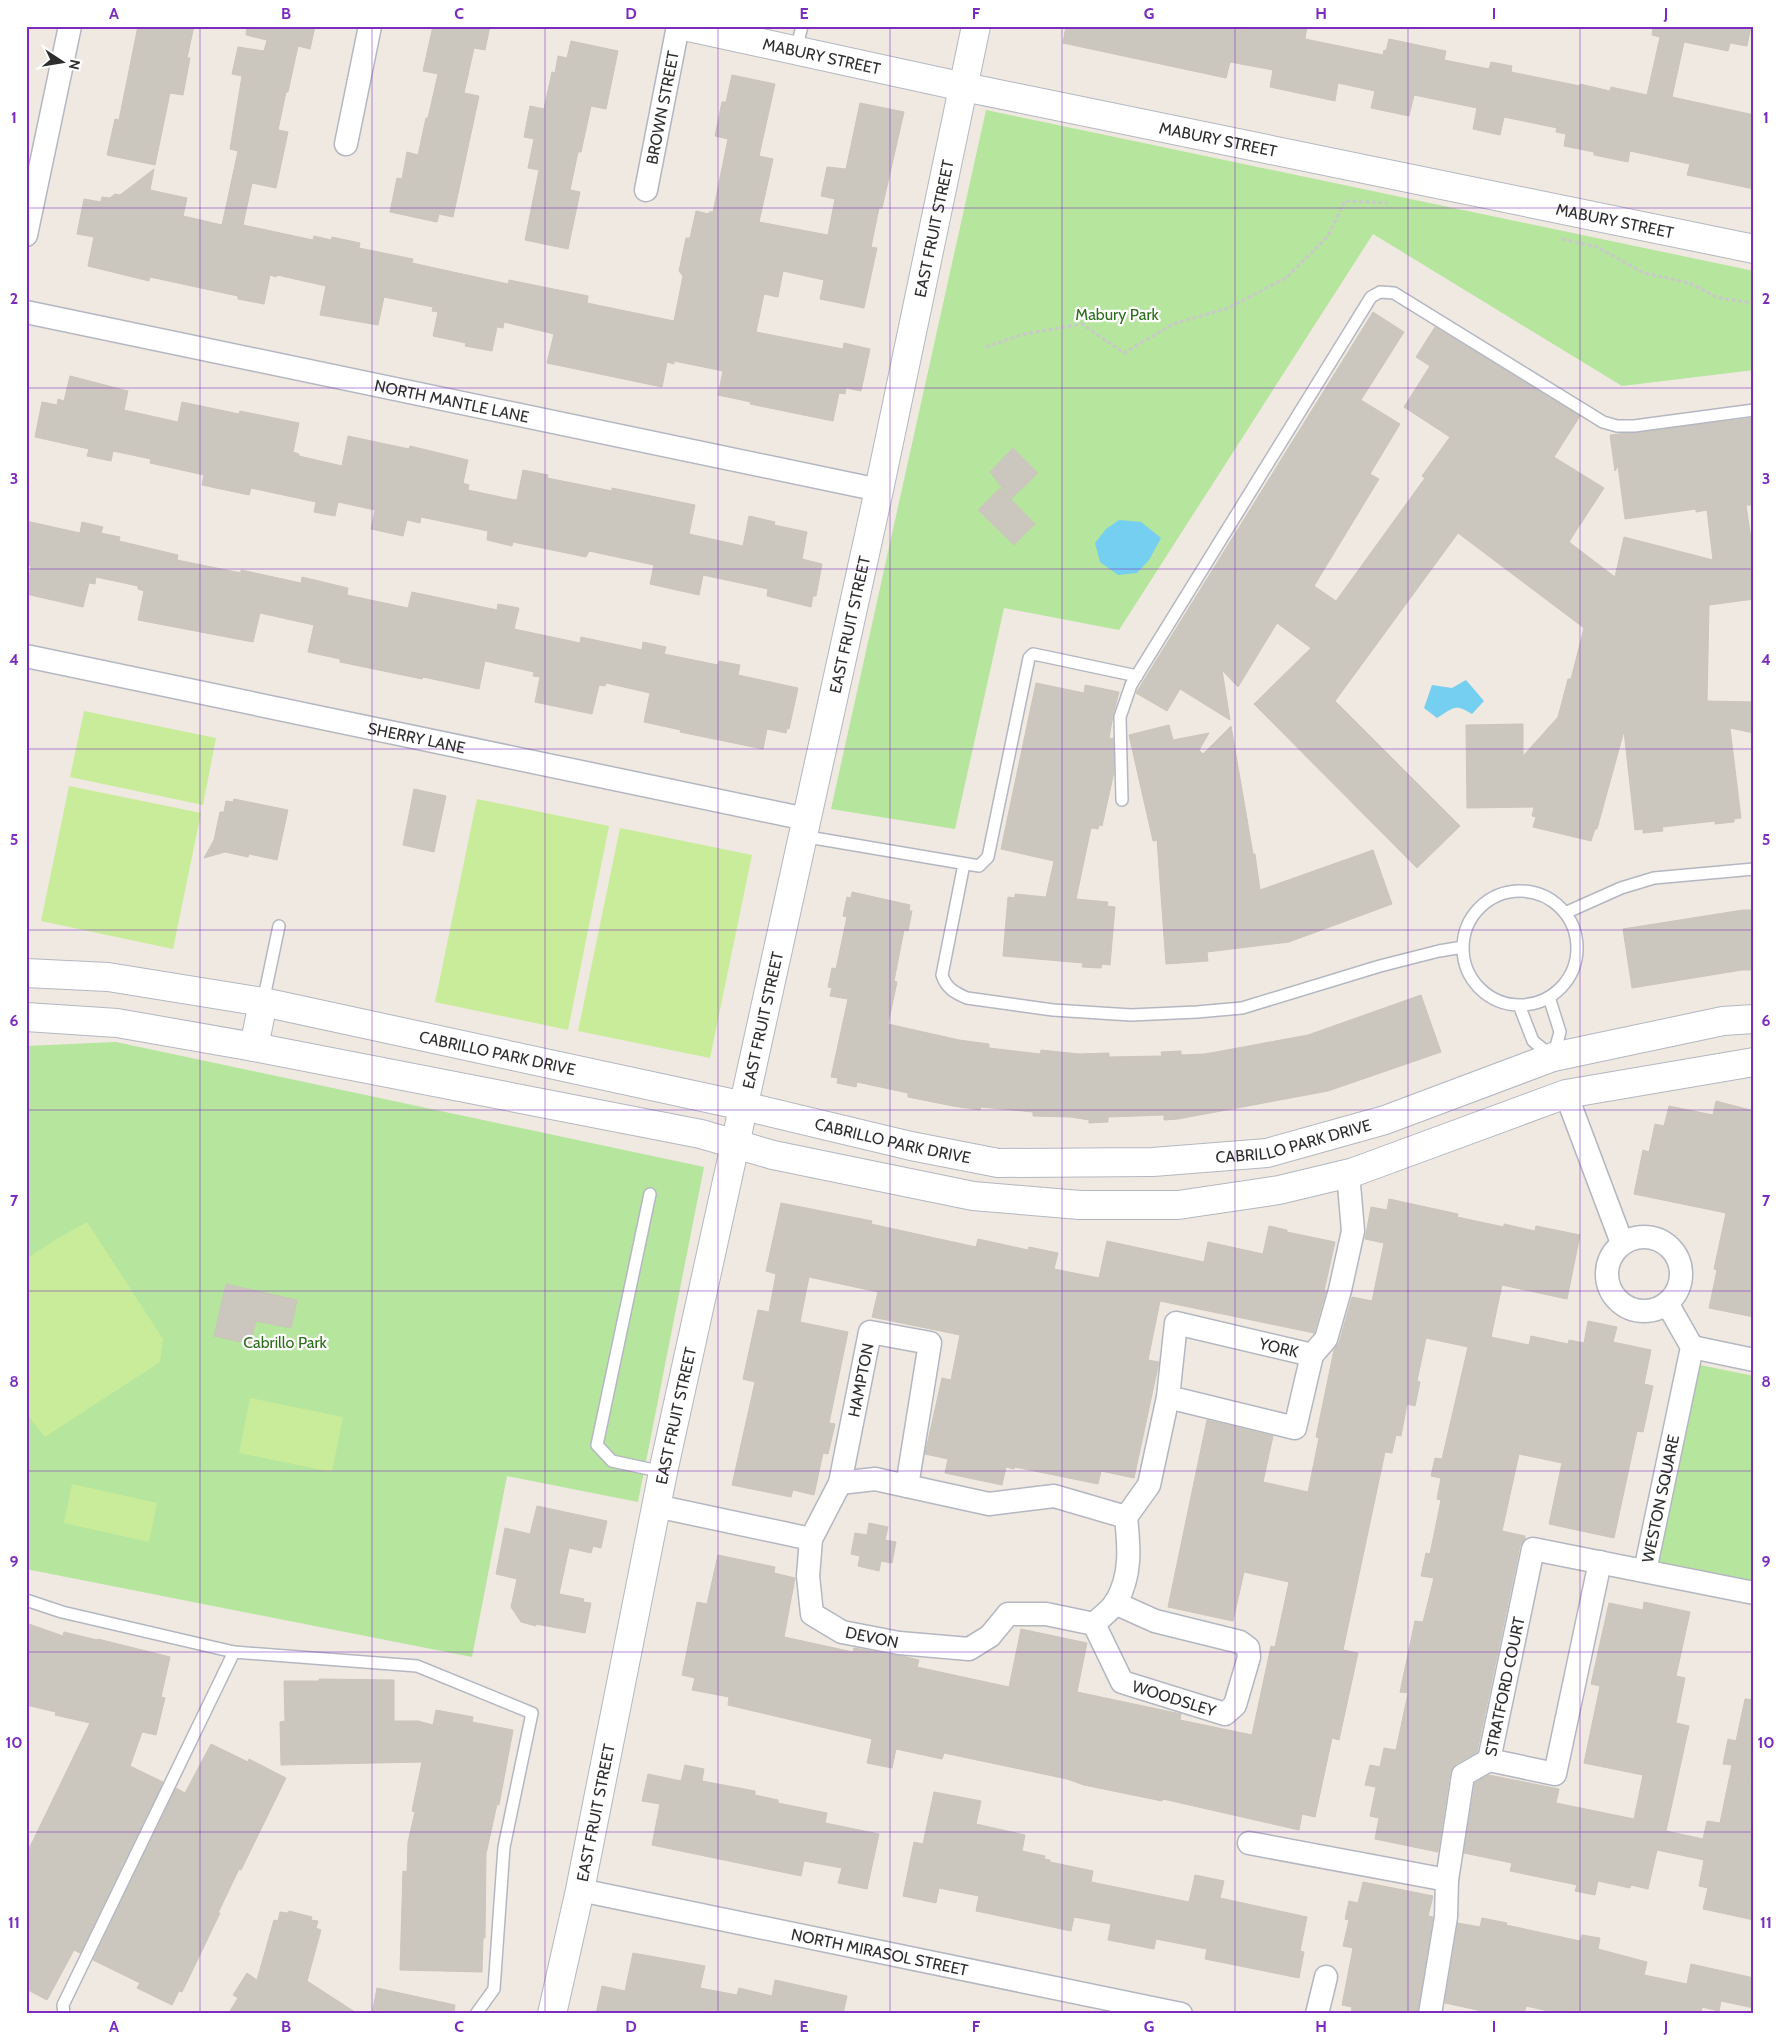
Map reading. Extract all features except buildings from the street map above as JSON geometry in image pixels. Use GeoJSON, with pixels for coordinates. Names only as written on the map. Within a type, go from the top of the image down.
{"type":"FeatureCollection","features":[{"type":"Feature","properties":{"kind":"street"},"geometry":{"type":"LineString","coordinates":[[26,235],[70,26]]}},
{"type":"Feature","properties":{"kind":"street"},"geometry":{"type":"LineString","coordinates":[[346,144],[370,26]]}},
{"type":"Feature","properties":{"kind":"street","name":"BROWN STREET"},"geometry":{"type":"LineString","coordinates":[[646,190],[678,26]]}},
{"type":"Feature","properties":{"kind":"street","name":"MABURY STREET"},"geometry":{"type":"LineString","coordinates":[[684,26],[799,38],[964,87],[1754,249]]}},
{"type":"Feature","properties":{"kind":"street","name":"EAST FRUIT STREET"},"geometry":{"type":"LineString","coordinates":[[552,2014],[580,1890],[663,1472],[878,490],[976,26]]}},
{"type":"Feature","properties":{"kind":"street","name":"NORTH MANTLE LANE"},"geometry":{"type":"LineString","coordinates":[[26,312],[878,490]]}},
{"type":"Feature","properties":{"kind":"street","name":"SHERRY LANE"},"geometry":{"type":"LineString","coordinates":[[26,656],[804,828]]}},
{"type":"Feature","properties":{"kind":"street","name":"CABRILLO PARK DRIVE"},"geometry":{"type":"LineString","coordinates":[[26,973],[108,977],[263,1002],[744,1106],[910,1146],[998,1163],[1153,1162],[1267,1153],[1385,1120],[1553,1057],[1723,1021],[1754,1019]]}},
{"type":"Feature","properties":{"kind":"street"},"geometry":{"type":"LineString","coordinates":[[254,1047],[263,1002]]}},
{"type":"Feature","properties":{"kind":"street"},"geometry":{"type":"LineString","coordinates":[[26,1017],[117,1023],[254,1047],[701,1134],[774,1155],[973,1196],[1080,1205],[1178,1204],[1278,1190],[1348,1173],[1566,1094],[1754,1062]]}},
{"type":"Feature","properties":{"kind":"street"},"geometry":{"type":"LineString","coordinates":[[1566,1094],[1622,1243]]}},
{"type":"Feature","properties":{"kind":"street"},"geometry":{"type":"LineString","coordinates":[[1312,1355],[1326,1339],[1340,1290],[1353,1231],[1348,1173]]}},
{"type":"Feature","properties":{"kind":"street"},"geometry":{"type":"LineString","coordinates":[[1646,1236],[1659,1239],[1670,1246],[1677,1256],[1681,1269],[1681,1282],[1676,1294],[1667,1303],[1651,1310],[1633,1310],[1623,1305],[1614,1296],[1608,1286],[1606,1274],[1608,1262],[1613,1252],[1622,1243],[1634,1237],[1646,1236]]}},
{"type":"Feature","properties":{"kind":"street"},"geometry":{"type":"LineString","coordinates":[[1667,1303],[1692,1347],[1754,1360]]}},
{"type":"Feature","properties":{"kind":"street","name":"YORK"},"geometry":{"type":"LineString","coordinates":[[1126,1517],[1149,1485],[1168,1397],[1176,1323],[1312,1355],[1295,1428],[1168,1397]]}},
{"type":"Feature","properties":{"kind":"street","name":"HAMPTON"},"geometry":{"type":"LineString","coordinates":[[840,1483],[870,1332],[930,1343],[907,1486]]}},
{"type":"Feature","properties":{"kind":"street","name":"WESTON SQUARE"},"geometry":{"type":"LineString","coordinates":[[1692,1347],[1645,1571],[1754,1593]]}},
{"type":"Feature","properties":{"kind":"street"},"geometry":{"type":"LineString","coordinates":[[656,1506],[811,1539],[840,1483],[875,1479],[989,1504],[1054,1496],[1126,1517],[1130,1554],[1124,1585],[1115,1603],[1094,1624]]}},
{"type":"Feature","properties":{"kind":"street","name":"DEVON"},"geometry":{"type":"LineString","coordinates":[[811,1539],[808,1576],[812,1614],[842,1632],[899,1643],[970,1649],[990,1636],[1008,1614],[1046,1614],[1094,1624]]}},
{"type":"Feature","properties":{"kind":"street","name":"STRATFORD COURT"},"geometry":{"type":"LineString","coordinates":[[1600,1562],[1555,1774],[1489,1760],[1533,1549],[1600,1562],[1645,1571]]}},
{"type":"Feature","properties":{"kind":"street","name":"WOODSLEY"},"geometry":{"type":"LineString","coordinates":[[1094,1624],[1122,1682],[1225,1714],[1235,1705],[1249,1657],[1248,1648],[1240,1642],[1155,1621],[1115,1603]]}},
{"type":"Feature","properties":{"kind":"street"},"geometry":{"type":"LineString","coordinates":[[1430,2014],[1446,1917],[1447,1880],[1463,1775],[1489,1760]]}},
{"type":"Feature","properties":{"kind":"street"},"geometry":{"type":"LineString","coordinates":[[1249,1843],[1447,1880]]}},
{"type":"Feature","properties":{"kind":"street","name":"NORTH MIRASOL STREET"},"geometry":{"type":"LineString","coordinates":[[580,1890],[1181,2014]]}},
{"type":"Feature","properties":{"kind":"street"},"geometry":{"type":"LineString","coordinates":[[1317,2014],[1326,1976]]}},
{"type":"Feature","properties":{"kind":"lane"},"geometry":{"type":"LineString","coordinates":[[1122,800],[1120,717],[1131,685],[1371,297],[1380,292],[1394,293],[1603,422],[1617,426],[1634,426],[1754,410]]}},
{"type":"Feature","properties":{"kind":"lane"},"geometry":{"type":"LineString","coordinates":[[804,828],[979,866],[988,857],[1029,658],[1033,654],[1137,676]]}},
{"type":"Feature","properties":{"kind":"lane"},"geometry":{"type":"LineString","coordinates":[[964,864],[942,975],[945,983],[955,993],[967,998],[1053,1010],[1131,1015],[1242,1008],[1380,966],[1439,950],[1463,947]]}},
{"type":"Feature","properties":{"kind":"lane"},"geometry":{"type":"LineString","coordinates":[[1565,914],[1621,888],[1654,878],[1754,869]]}},
{"type":"Feature","properties":{"kind":"lane"},"geometry":{"type":"LineString","coordinates":[[1519,891],[1537,894],[1552,901],[1565,914],[1574,930],[1575,959],[1573,968],[1564,985],[1549,997],[1534,1003],[1519,1005],[1501,1002],[1485,994],[1473,981],[1465,965],[1463,947],[1466,930],[1474,914],[1486,902],[1502,894],[1519,891]]}},
{"type":"Feature","properties":{"kind":"lane"},"geometry":{"type":"LineString","coordinates":[[263,1002],[279,926]]}},
{"type":"Feature","properties":{"kind":"lane"},"geometry":{"type":"LineString","coordinates":[[1519,1005],[1533,1041],[1553,1057],[1560,1032],[1549,997]]}},
{"type":"Feature","properties":{"kind":"lane"},"geometry":{"type":"LineString","coordinates":[[650,1194],[597,1445],[612,1462],[663,1472]]}},
{"type":"Feature","properties":{"kind":"lane"},"geometry":{"type":"LineString","coordinates":[[26,1600],[62,1612],[234,1652],[418,1666],[532,1713],[504,1847],[494,1989],[476,2014]]}},
{"type":"Feature","properties":{"kind":"lane"},"geometry":{"type":"LineString","coordinates":[[64,2014],[63,2005],[234,1652]]}},
{"type":"Feature","properties":{"kind":"path"},"geometry":{"type":"LineString","coordinates":[[986,347],[1024,334],[1082,324],[1124,353],[1173,324],[1228,308],[1286,278],[1328,236],[1345,201],[1393,203]]}},
{"type":"Feature","properties":{"kind":"path"},"geometry":{"type":"LineString","coordinates":[[1556,237],[1597,247],[1644,273],[1689,283],[1719,298],[1754,303]]}},
{"type":"Feature","properties":{"kind":"green space","name":"Mabury Park"},"geometry":{"type":"Polygon","coordinates":[[[986,110],[1754,271],[1754,370],[1622,386],[1373,234],[1119,630],[1004,608],[955,829],[831,809],[986,110]]]}},
{"type":"Feature","properties":{"kind":"green space"},"geometry":{"type":"Polygon","coordinates":[[[84,711],[216,738],[203,805],[70,777],[84,711]]]}},
{"type":"Feature","properties":{"kind":"green space"},"geometry":{"type":"Polygon","coordinates":[[[69,786],[201,813],[173,949],[41,921],[69,786]]]}},
{"type":"Feature","properties":{"kind":"green space"},"geometry":{"type":"Polygon","coordinates":[[[477,799],[609,826],[568,1030],[435,1002],[477,799]]]}},
{"type":"Feature","properties":{"kind":"green space"},"geometry":{"type":"Polygon","coordinates":[[[620,828],[752,855],[710,1058],[578,1031],[620,828]]]}},
{"type":"Feature","properties":{"kind":"green space","name":"Cabrillo Park"},"geometry":{"type":"Polygon","coordinates":[[[116,1042],[704,1167],[638,1502],[507,1476],[472,1657],[26,1569],[26,1046],[116,1042]]]}},
{"type":"Feature","properties":{"kind":"green space"},"geometry":{"type":"Polygon","coordinates":[[[87,1222],[163,1339],[160,1362],[45,1437],[26,1413],[26,1259],[87,1222]]]}},
{"type":"Feature","properties":{"kind":"green space"},"geometry":{"type":"Polygon","coordinates":[[[1695,1364],[1754,1376],[1754,1587],[1653,1566],[1695,1364]]]}},
{"type":"Feature","properties":{"kind":"green space"},"geometry":{"type":"Polygon","coordinates":[[[250,1398],[343,1417],[332,1472],[239,1453],[250,1398]]]}},
{"type":"Feature","properties":{"kind":"green space"},"geometry":{"type":"Polygon","coordinates":[[[72,1484],[157,1503],[149,1542],[64,1523],[72,1484]]]}},
{"type":"Feature","properties":{"kind":"water"},"geometry":{"type":"Polygon","coordinates":[[[1119,520],[1141,522],[1161,538],[1149,560],[1137,573],[1118,575],[1100,562],[1095,543],[1106,529],[1119,520]]]}},
{"type":"Feature","properties":{"kind":"water"},"geometry":{"type":"Polygon","coordinates":[[[1466,680],[1484,701],[1472,714],[1454,708],[1437,718],[1424,708],[1432,685],[1452,688],[1466,680]]]}}]}
